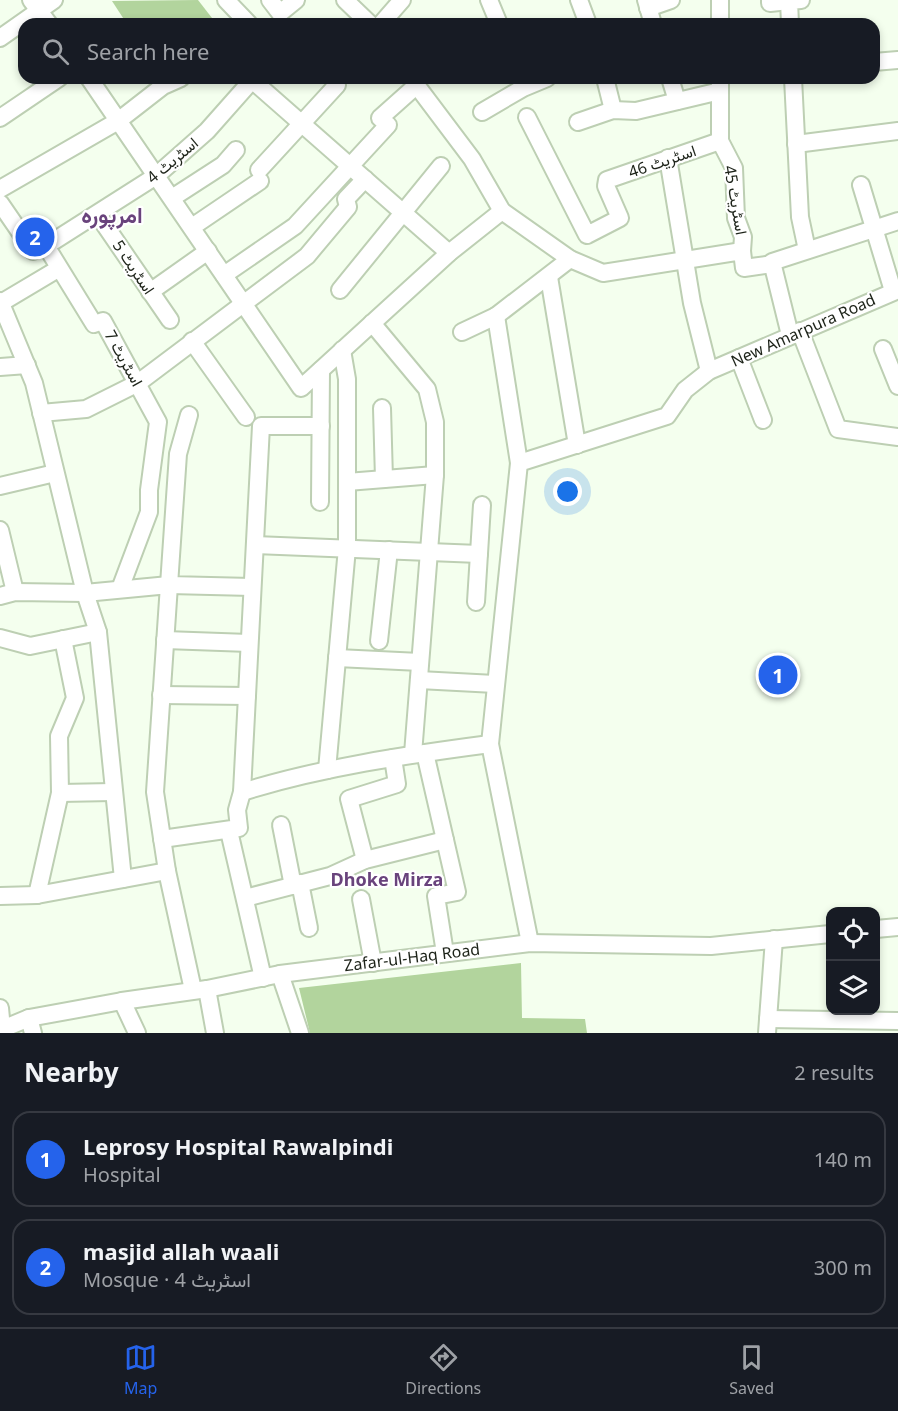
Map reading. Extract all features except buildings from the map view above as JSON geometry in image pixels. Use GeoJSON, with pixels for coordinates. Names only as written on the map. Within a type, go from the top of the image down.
{"type":"FeatureCollection","features":[{"type":"Feature","properties":{"kind":"street"},"geometry":{"type":"LineString","coordinates":[[40,12],[54,0]]}},
{"type":"Feature","properties":{"kind":"street"},"geometry":{"type":"LineString","coordinates":[[226,0],[243,18]]}},
{"type":"Feature","properties":{"kind":"street"},"geometry":{"type":"LineString","coordinates":[[275,7],[296,0]]}},
{"type":"Feature","properties":{"kind":"street"},"geometry":{"type":"LineString","coordinates":[[345,0],[364,18]]}},
{"type":"Feature","properties":{"kind":"street"},"geometry":{"type":"LineString","coordinates":[[386,18],[402,0]]}},
{"type":"Feature","properties":{"kind":"street"},"geometry":{"type":"LineString","coordinates":[[489,0],[496,18]]}},
{"type":"Feature","properties":{"kind":"street"},"geometry":{"type":"LineString","coordinates":[[579,0],[586,18]]}},
{"type":"Feature","properties":{"kind":"street"},"geometry":{"type":"LineString","coordinates":[[649,11],[671,0]]}},
{"type":"Feature","properties":{"kind":"street"},"geometry":{"type":"LineString","coordinates":[[720,0],[720,18]]}},
{"type":"Feature","properties":{"kind":"street"},"geometry":{"type":"LineString","coordinates":[[770,0],[770,3],[801,0]]}},
{"type":"Feature","properties":{"kind":"street"},"geometry":{"type":"LineString","coordinates":[[789,1],[790,18]]}},
{"type":"Feature","properties":{"kind":"street"},"geometry":{"type":"LineString","coordinates":[[0,38],[18,26]]}},
{"type":"Feature","properties":{"kind":"street"},"geometry":{"type":"LineString","coordinates":[[880,62],[898,60]]}},
{"type":"Feature","properties":{"kind":"street"},"geometry":{"type":"LineString","coordinates":[[0,118],[50,84]]}},
{"type":"Feature","properties":{"kind":"street"},"geometry":{"type":"LineString","coordinates":[[93,84],[301,388],[449,253],[502,211]]}},
{"type":"Feature","properties":{"kind":"street"},"geometry":{"type":"LineString","coordinates":[[0,189],[118,121],[168,84]]}},
{"type":"Feature","properties":{"kind":"street","name":"اسٹریٹ 4"},"geometry":{"type":"LineString","coordinates":[[46,246],[156,176],[207,131],[249,84]]}},
{"type":"Feature","properties":{"kind":"street"},"geometry":{"type":"LineString","coordinates":[[258,84],[449,253]]}},
{"type":"Feature","properties":{"kind":"street"},"geometry":{"type":"LineString","coordinates":[[192,227],[260,175],[336,84]]}},
{"type":"Feature","properties":{"kind":"street"},"geometry":{"type":"LineString","coordinates":[[224,275],[295,226],[388,125],[380,118],[410,84]]}},
{"type":"Feature","properties":{"kind":"street"},"geometry":{"type":"LineString","coordinates":[[416,84],[472,159],[502,211],[570,258],[603,273],[685,262],[742,251],[744,268],[773,264],[772,262],[898,221]]}},
{"type":"Feature","properties":{"kind":"street"},"geometry":{"type":"LineString","coordinates":[[482,112],[520,84]]}},
{"type":"Feature","properties":{"kind":"street","name":"اسٹریٹ 46"},"geometry":{"type":"LineString","coordinates":[[521,84],[529,114],[587,235],[620,218],[605,183],[668,158],[720,141]]}},
{"type":"Feature","properties":{"kind":"street"},"geometry":{"type":"LineString","coordinates":[[606,84],[613,110]]}},
{"type":"Feature","properties":{"kind":"street"},"geometry":{"type":"LineString","coordinates":[[672,84],[677,101]]}},
{"type":"Feature","properties":{"kind":"street"},"geometry":{"type":"LineString","coordinates":[[578,122],[613,110],[636,111],[677,101],[720,84]]}},
{"type":"Feature","properties":{"kind":"street","name":"اسٹریٹ 45"},"geometry":{"type":"LineString","coordinates":[[720,84],[720,141],[734,168],[736,218],[743,237],[742,251]]}},
{"type":"Feature","properties":{"kind":"street"},"geometry":{"type":"LineString","coordinates":[[793,84],[800,217],[807,250]]}},
{"type":"Feature","properties":{"kind":"street"},"geometry":{"type":"LineString","coordinates":[[796,144],[898,131]]}},
{"type":"Feature","properties":{"kind":"street"},"geometry":{"type":"LineString","coordinates":[[172,198],[223,165],[237,150]]}},
{"type":"Feature","properties":{"kind":"street"},"geometry":{"type":"LineString","coordinates":[[668,158],[685,262],[709,371]]}},
{"type":"Feature","properties":{"kind":"street"},"geometry":{"type":"LineString","coordinates":[[340,290],[441,166]]}},
{"type":"Feature","properties":{"kind":"street"},"geometry":{"type":"LineString","coordinates":[[41,413],[86,409],[138,383],[307,256],[348,207],[346,199],[365,179]]}},
{"type":"Feature","properties":{"kind":"street"},"geometry":{"type":"LineString","coordinates":[[861,185],[896,291]]}},
{"type":"Feature","properties":{"kind":"street"},"geometry":{"type":"LineString","coordinates":[[0,203],[33,251],[46,246]]}},
{"type":"Feature","properties":{"kind":"street","name":"اسٹریٹ 5"},"geometry":{"type":"LineString","coordinates":[[98,215],[170,320]]}},
{"type":"Feature","properties":{"kind":"street","name":"اسٹریٹ 7"},"geometry":{"type":"LineString","coordinates":[[46,246],[58,269],[94,324],[103,321],[158,422],[149,490],[149,512],[120,589]]}},
{"type":"Feature","properties":{"kind":"street"},"geometry":{"type":"LineString","coordinates":[[150,292],[208,251]]}},
{"type":"Feature","properties":{"kind":"street"},"geometry":{"type":"LineString","coordinates":[[462,332],[496,316],[549,277],[570,258]]}},
{"type":"Feature","properties":{"kind":"street"},"geometry":{"type":"LineString","coordinates":[[773,264],[795,333],[838,429],[898,438]]}},
{"type":"Feature","properties":{"kind":"street"},"geometry":{"type":"LineString","coordinates":[[58,269],[0,302],[27,364],[85,593],[98,632],[112,792],[123,879]]}},
{"type":"Feature","properties":{"kind":"street"},"geometry":{"type":"LineString","coordinates":[[549,277],[577,445]]}},
{"type":"Feature","properties":{"kind":"street","name":"New Amarpura Road"},"geometry":{"type":"LineString","coordinates":[[519,463],[667,416],[685,390],[709,371],[896,291]]}},
{"type":"Feature","properties":{"kind":"street"},"geometry":{"type":"LineString","coordinates":[[496,316],[519,463],[490,744],[530,942]]}},
{"type":"Feature","properties":{"kind":"street"},"geometry":{"type":"LineString","coordinates":[[372,323],[427,389],[435,422],[435,475],[419,680],[419,754],[445,840],[457,892],[436,896],[445,953]]}},
{"type":"Feature","properties":{"kind":"street"},"geometry":{"type":"LineString","coordinates":[[192,342],[246,417]]}},
{"type":"Feature","properties":{"kind":"street"},"geometry":{"type":"LineString","coordinates":[[883,349],[898,386]]}},
{"type":"Feature","properties":{"kind":"street"},"geometry":{"type":"LineString","coordinates":[[327,770],[347,548],[347,379],[342,350]]}},
{"type":"Feature","properties":{"kind":"street"},"geometry":{"type":"LineString","coordinates":[[739,358],[763,420]]}},
{"type":"Feature","properties":{"kind":"street"},"geometry":{"type":"LineString","coordinates":[[0,367],[27,364]]}},
{"type":"Feature","properties":{"kind":"street"},"geometry":{"type":"LineString","coordinates":[[320,502],[321,369]]}},
{"type":"Feature","properties":{"kind":"street"},"geometry":{"type":"LineString","coordinates":[[382,408],[384,478]]}},
{"type":"Feature","properties":{"kind":"street"},"geometry":{"type":"LineString","coordinates":[[189,415],[178,454],[155,792],[167,872],[200,990],[215,1033]]}},
{"type":"Feature","properties":{"kind":"street"},"geometry":{"type":"LineString","coordinates":[[162,839],[239,828],[237,810],[242,792],[261,426],[321,426]]}},
{"type":"Feature","properties":{"kind":"street"},"geometry":{"type":"LineString","coordinates":[[0,486],[55,473]]}},
{"type":"Feature","properties":{"kind":"street"},"geometry":{"type":"LineString","coordinates":[[347,482],[435,475]]}},
{"type":"Feature","properties":{"kind":"street"},"geometry":{"type":"LineString","coordinates":[[476,602],[482,505]]}},
{"type":"Feature","properties":{"kind":"street"},"geometry":{"type":"LineString","coordinates":[[0,530],[8,594],[85,593],[169,585],[252,587]]}},
{"type":"Feature","properties":{"kind":"street"},"geometry":{"type":"LineString","coordinates":[[255,545],[479,554]]}},
{"type":"Feature","properties":{"kind":"street"},"geometry":{"type":"LineString","coordinates":[[379,641],[389,550]]}},
{"type":"Feature","properties":{"kind":"street"},"geometry":{"type":"LineString","coordinates":[[0,638],[30,646],[98,632]]}},
{"type":"Feature","properties":{"kind":"street"},"geometry":{"type":"LineString","coordinates":[[38,895],[60,793],[59,736],[75,698],[63,639]]}},
{"type":"Feature","properties":{"kind":"street"},"geometry":{"type":"LineString","coordinates":[[165,640],[249,643]]}},
{"type":"Feature","properties":{"kind":"street"},"geometry":{"type":"LineString","coordinates":[[337,658],[420,662]]}},
{"type":"Feature","properties":{"kind":"street"},"geometry":{"type":"LineString","coordinates":[[419,680],[495,684]]}},
{"type":"Feature","properties":{"kind":"street"},"geometry":{"type":"LineString","coordinates":[[161,695],[247,696]]}},
{"type":"Feature","properties":{"kind":"street"},"geometry":{"type":"LineString","coordinates":[[242,792],[293,776],[490,744]]}},
{"type":"Feature","properties":{"kind":"street"},"geometry":{"type":"LineString","coordinates":[[365,860],[349,799],[397,784],[393,758]]}},
{"type":"Feature","properties":{"kind":"street"},"geometry":{"type":"LineString","coordinates":[[60,793],[112,792]]}},
{"type":"Feature","properties":{"kind":"street"},"geometry":{"type":"LineString","coordinates":[[281,825],[309,928]]}},
{"type":"Feature","properties":{"kind":"street"},"geometry":{"type":"LineString","coordinates":[[229,831],[263,978]]}},
{"type":"Feature","properties":{"kind":"street"},"geometry":{"type":"LineString","coordinates":[[245,898],[330,876],[365,860],[445,840]]}},
{"type":"Feature","properties":{"kind":"street"},"geometry":{"type":"LineString","coordinates":[[0,896],[38,895],[167,872]]}},
{"type":"Feature","properties":{"kind":"street"},"geometry":{"type":"LineString","coordinates":[[361,899],[373,963]]}},
{"type":"Feature","properties":{"kind":"street"},"geometry":{"type":"LineString","coordinates":[[880,929],[898,927]]}},
{"type":"Feature","properties":{"kind":"street","name":"Zafar-ul-Haq Road"},"geometry":{"type":"LineString","coordinates":[[1,1029],[31,1026],[122,1001],[200,990],[280,974],[530,942],[711,946],[826,934]]}},
{"type":"Feature","properties":{"kind":"street"},"geometry":{"type":"LineString","coordinates":[[774,939],[767,1026],[898,1022]]}},
{"type":"Feature","properties":{"kind":"street"},"geometry":{"type":"LineString","coordinates":[[280,974],[300,1033]]}},
{"type":"Feature","properties":{"kind":"street"},"geometry":{"type":"LineString","coordinates":[[122,1001],[137,1033]]}},
{"type":"Feature","properties":{"kind":"street"},"geometry":{"type":"LineString","coordinates":[[0,1008],[1,1029]]}},
{"type":"Feature","properties":{"kind":"green space"},"geometry":{"type":"Polygon","coordinates":[[[198,0],[212,18],[123,18],[112,1],[198,0]]]}},
{"type":"Feature","properties":{"kind":"green space"},"geometry":{"type":"Polygon","coordinates":[[[521,963],[522,1018],[585,1019],[587,1033],[310,1033],[299,988],[521,963]]]}},
{"type":"Feature","properties":{"kind":"place","name":"masjid allah waali"},"geometry":{"type":"Point","coordinates":[35,237]}},
{"type":"Feature","properties":{"kind":"place","name":"Leprosy Hospital Rawalpindi"},"geometry":{"type":"Point","coordinates":[778,675]}},
{"type":"Feature","properties":{"kind":"district","name":"امرپورہ"},"geometry":{"type":"Point","coordinates":[112,215]}},
{"type":"Feature","properties":{"kind":"district","name":"Dhoke Mirza"},"geometry":{"type":"Point","coordinates":[387,880]}}]}
